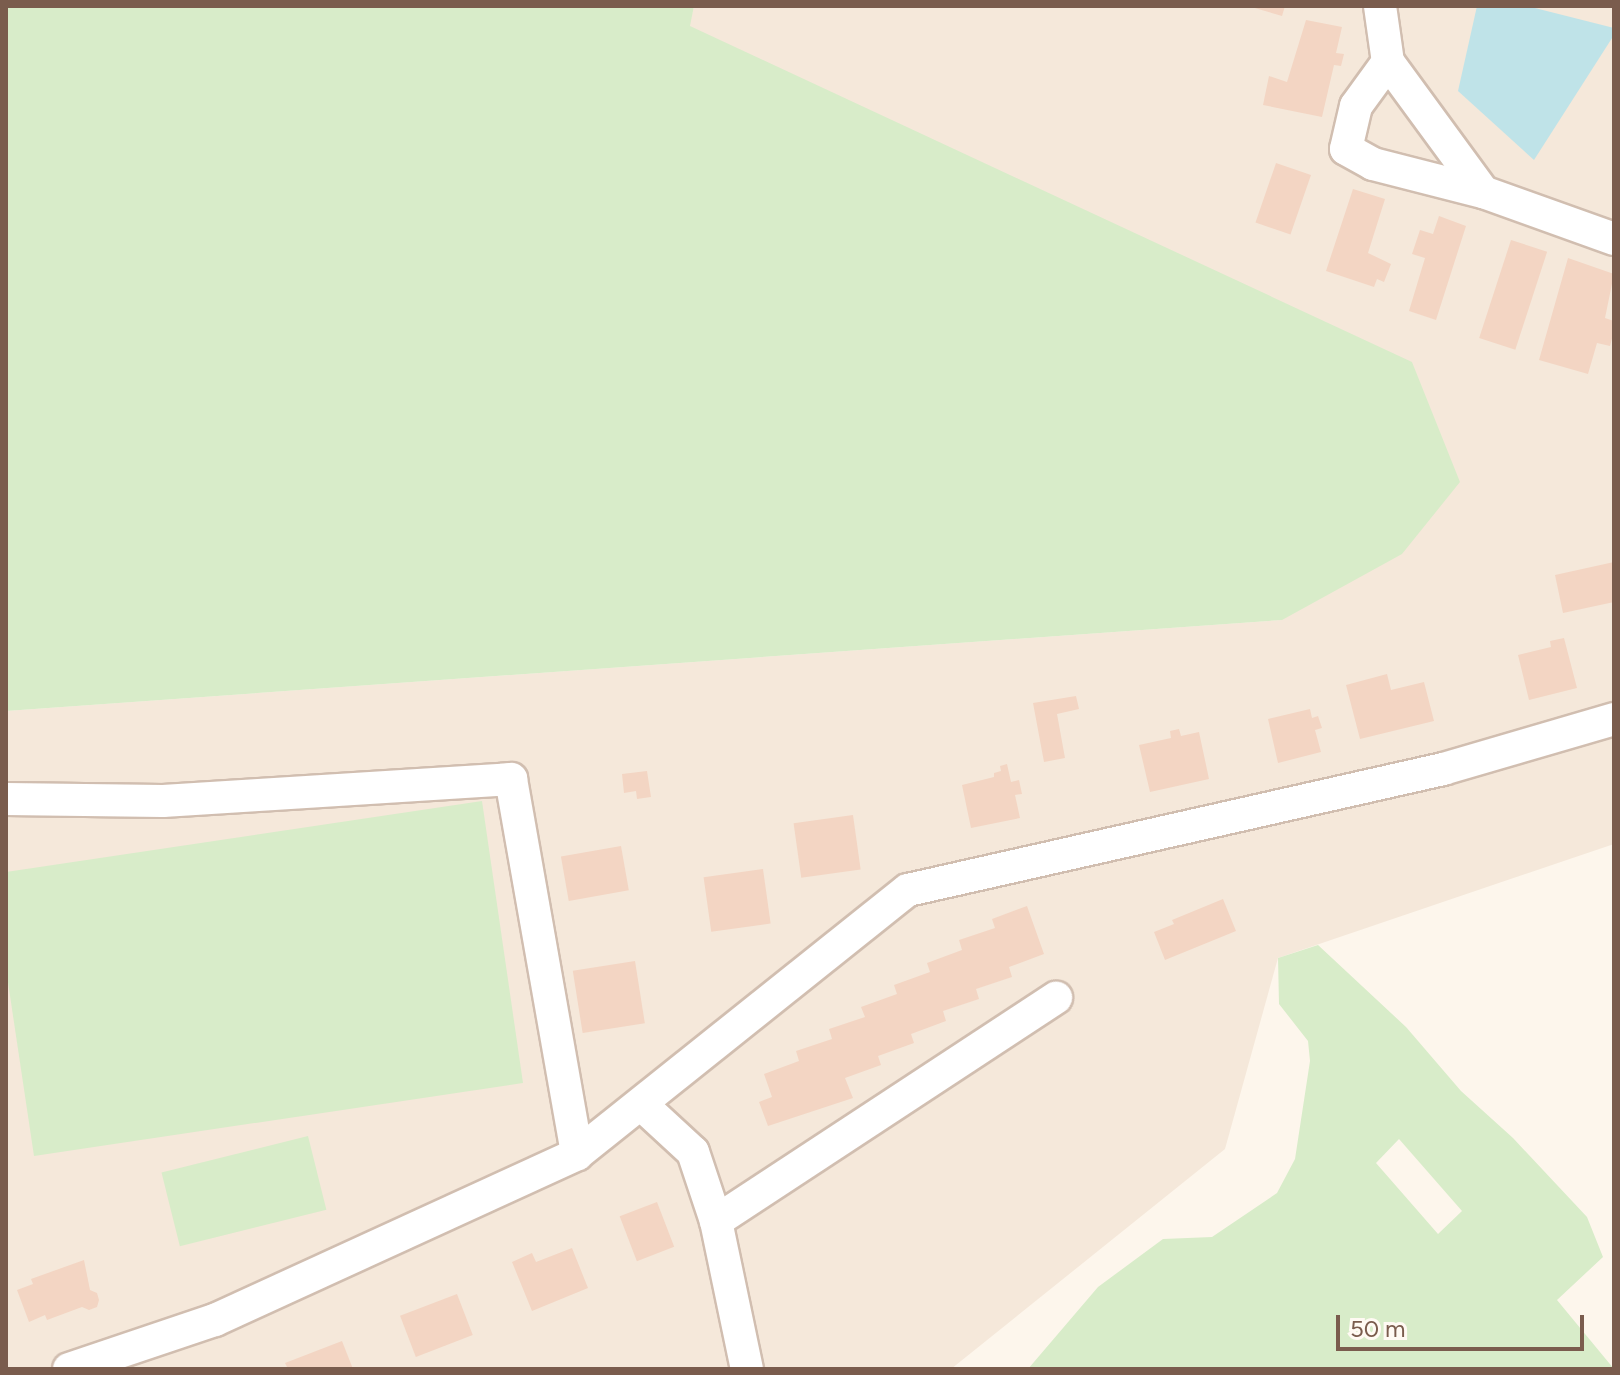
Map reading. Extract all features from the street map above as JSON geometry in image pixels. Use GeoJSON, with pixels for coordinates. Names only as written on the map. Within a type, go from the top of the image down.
{"type":"FeatureCollection","features":[{"type":"Feature","properties":{"kind":"street"},"geometry":{"type":"LineString","coordinates":[[1380,6],[1388,62],[1483,192]]}},
{"type":"Feature","properties":{"kind":"street"},"geometry":{"type":"LineString","coordinates":[[1388,62],[1356,106],[1346,149],[1373,164],[1483,192],[1614,239]]}},
{"type":"Feature","properties":{"kind":"street"},"geometry":{"type":"LineString","coordinates":[[69,1369],[215,1320],[577,1154],[908,890],[1443,769],[1614,719]]}},
{"type":"Feature","properties":{"kind":"street"},"geometry":{"type":"LineString","coordinates":[[6,799],[163,801],[511,779],[577,1154]]}},
{"type":"Feature","properties":{"kind":"street"},"geometry":{"type":"LineString","coordinates":[[716,1221],[1056,998]]}},
{"type":"Feature","properties":{"kind":"street"},"geometry":{"type":"LineString","coordinates":[[642,1105],[693,1152],[716,1221],[747,1369]]}},
{"type":"Feature","properties":{"kind":"shaded area"},"geometry":{"type":"Polygon","coordinates":[[[694,6],[1614,6],[1614,844],[1278,958],[1225,1149],[951,1369],[6,1369],[6,711],[1282,620],[689,26],[694,6]]]}},
{"type":"Feature","properties":{"kind":"green space"},"geometry":{"type":"Polygon","coordinates":[[[6,6],[694,6],[690,26],[1412,362],[1460,482],[1402,554],[1282,620],[6,711],[6,6]]]}},
{"type":"Feature","properties":{"kind":"green space"},"geometry":{"type":"Polygon","coordinates":[[[482,801],[523,1083],[34,1156],[6,969],[6,872],[482,801]]]}},
{"type":"Feature","properties":{"kind":"green space"},"geometry":{"type":"Polygon","coordinates":[[[1318,945],[1406,1027],[1461,1091],[1513,1138],[1587,1217],[1603,1257],[1557,1300],[1614,1369],[1028,1369],[1098,1287],[1163,1239],[1212,1237],[1277,1193],[1295,1159],[1310,1061],[1308,1041],[1279,1004],[1278,958],[1318,945]],[[1399,1139],[1376,1163],[1438,1234],[1462,1211],[1399,1139]]]}},
{"type":"Feature","properties":{"kind":"green space"},"geometry":{"type":"Polygon","coordinates":[[[308,1136],[326,1210],[180,1246],[161,1173],[308,1136]]]}},
{"type":"Feature","properties":{"kind":"water"},"geometry":{"type":"Polygon","coordinates":[[[1477,6],[1527,6],[1614,28],[1614,35],[1534,160],[1458,91],[1477,6]]]}},
{"type":"Feature","properties":{"kind":"building"},"geometry":{"type":"Polygon","coordinates":[[[1248,6],[1285,6],[1282,16],[1248,6]]]}},
{"type":"Feature","properties":{"kind":"building"},"geometry":{"type":"Polygon","coordinates":[[[1306,20],[1342,27],[1336,53],[1344,54],[1341,66],[1334,65],[1322,117],[1263,105],[1269,76],[1287,82],[1306,20]]]}},
{"type":"Feature","properties":{"kind":"building"},"geometry":{"type":"Polygon","coordinates":[[[1276,163],[1311,175],[1290,235],[1255,223],[1276,163]]]}},
{"type":"Feature","properties":{"kind":"building"},"geometry":{"type":"Polygon","coordinates":[[[1353,189],[1385,199],[1368,253],[1391,264],[1384,282],[1377,279],[1374,287],[1326,271],[1353,189]]]}},
{"type":"Feature","properties":{"kind":"building"},"geometry":{"type":"Polygon","coordinates":[[[1439,216],[1466,226],[1436,320],[1409,311],[1425,258],[1412,254],[1420,230],[1433,234],[1439,216]]]}},
{"type":"Feature","properties":{"kind":"building"},"geometry":{"type":"Polygon","coordinates":[[[1511,240],[1547,252],[1515,350],[1479,338],[1511,240]]]}},
{"type":"Feature","properties":{"kind":"building"},"geometry":{"type":"Polygon","coordinates":[[[1568,258],[1614,274],[1605,318],[1614,321],[1614,331],[1610,346],[1597,343],[1588,374],[1539,360],[1568,258]]]}},
{"type":"Feature","properties":{"kind":"building"},"geometry":{"type":"Polygon","coordinates":[[[1614,562],[1614,602],[1563,613],[1555,575],[1614,562]]]}},
{"type":"Feature","properties":{"kind":"building"},"geometry":{"type":"Polygon","coordinates":[[[1564,638],[1577,688],[1529,700],[1518,655],[1551,647],[1550,641],[1564,638]]]}},
{"type":"Feature","properties":{"kind":"building"},"geometry":{"type":"Polygon","coordinates":[[[1387,674],[1391,690],[1424,682],[1434,721],[1360,739],[1346,685],[1387,674]]]}},
{"type":"Feature","properties":{"kind":"building"},"geometry":{"type":"Polygon","coordinates":[[[1076,696],[1079,709],[1057,714],[1065,758],[1044,762],[1033,703],[1076,696]]]}},
{"type":"Feature","properties":{"kind":"building"},"geometry":{"type":"Polygon","coordinates":[[[1310,709],[1312,718],[1318,716],[1322,728],[1315,730],[1321,752],[1278,763],[1268,719],[1310,709]]]}},
{"type":"Feature","properties":{"kind":"building"},"geometry":{"type":"Polygon","coordinates":[[[1179,729],[1181,736],[1199,732],[1209,779],[1150,792],[1139,745],[1171,738],[1170,731],[1179,729]]]}},
{"type":"Feature","properties":{"kind":"building"},"geometry":{"type":"Polygon","coordinates":[[[1007,764],[1011,782],[1019,780],[1022,794],[1015,795],[1020,818],[971,828],[962,785],[994,777],[994,773],[1001,771],[1000,766],[1007,764]]]}},
{"type":"Feature","properties":{"kind":"building"},"geometry":{"type":"Polygon","coordinates":[[[647,771],[651,797],[637,799],[636,791],[624,793],[622,774],[647,771]]]}},
{"type":"Feature","properties":{"kind":"building"},"geometry":{"type":"Polygon","coordinates":[[[853,815],[861,869],[801,878],[794,823],[853,815]]]}},
{"type":"Feature","properties":{"kind":"building"},"geometry":{"type":"Polygon","coordinates":[[[621,846],[629,890],[569,901],[561,857],[621,846]]]}},
{"type":"Feature","properties":{"kind":"building"},"geometry":{"type":"Polygon","coordinates":[[[763,869],[771,923],[711,932],[704,877],[763,869]]]}},
{"type":"Feature","properties":{"kind":"building"},"geometry":{"type":"Polygon","coordinates":[[[1223,899],[1236,931],[1165,960],[1154,932],[1174,924],[1172,920],[1223,899]]]}},
{"type":"Feature","properties":{"kind":"building"},"geometry":{"type":"Polygon","coordinates":[[[1027,906],[1044,954],[1009,967],[1012,977],[976,989],[979,999],[943,1011],[946,1021],[911,1034],[914,1043],[878,1056],[881,1065],[845,1078],[853,1098],[768,1126],[759,1102],[772,1097],[764,1074],[799,1061],[796,1051],[832,1039],[829,1029],[865,1017],[861,1007],[897,994],[894,985],[930,972],[927,963],[962,950],[959,940],[995,928],[992,919],[1027,906]]]}},
{"type":"Feature","properties":{"kind":"building"},"geometry":{"type":"Polygon","coordinates":[[[635,961],[645,1023],[583,1033],[573,971],[635,961]]]}},
{"type":"Feature","properties":{"kind":"building"},"geometry":{"type":"Polygon","coordinates":[[[657,1202],[674,1247],[637,1261],[620,1216],[657,1202]]]}},
{"type":"Feature","properties":{"kind":"building"},"geometry":{"type":"Polygon","coordinates":[[[572,1248],[588,1288],[532,1311],[512,1262],[532,1253],[536,1262],[572,1248]]]}},
{"type":"Feature","properties":{"kind":"building"},"geometry":{"type":"Polygon","coordinates":[[[84,1260],[90,1290],[97,1293],[99,1300],[97,1307],[89,1310],[82,1307],[47,1320],[45,1315],[29,1322],[17,1290],[33,1284],[31,1279],[84,1260]]]}},
{"type":"Feature","properties":{"kind":"building"},"geometry":{"type":"Polygon","coordinates":[[[457,1294],[473,1335],[416,1357],[400,1316],[457,1294]]]}},
{"type":"Feature","properties":{"kind":"building"},"geometry":{"type":"Polygon","coordinates":[[[342,1341],[353,1369],[288,1369],[285,1363],[342,1341]]]}}]}
